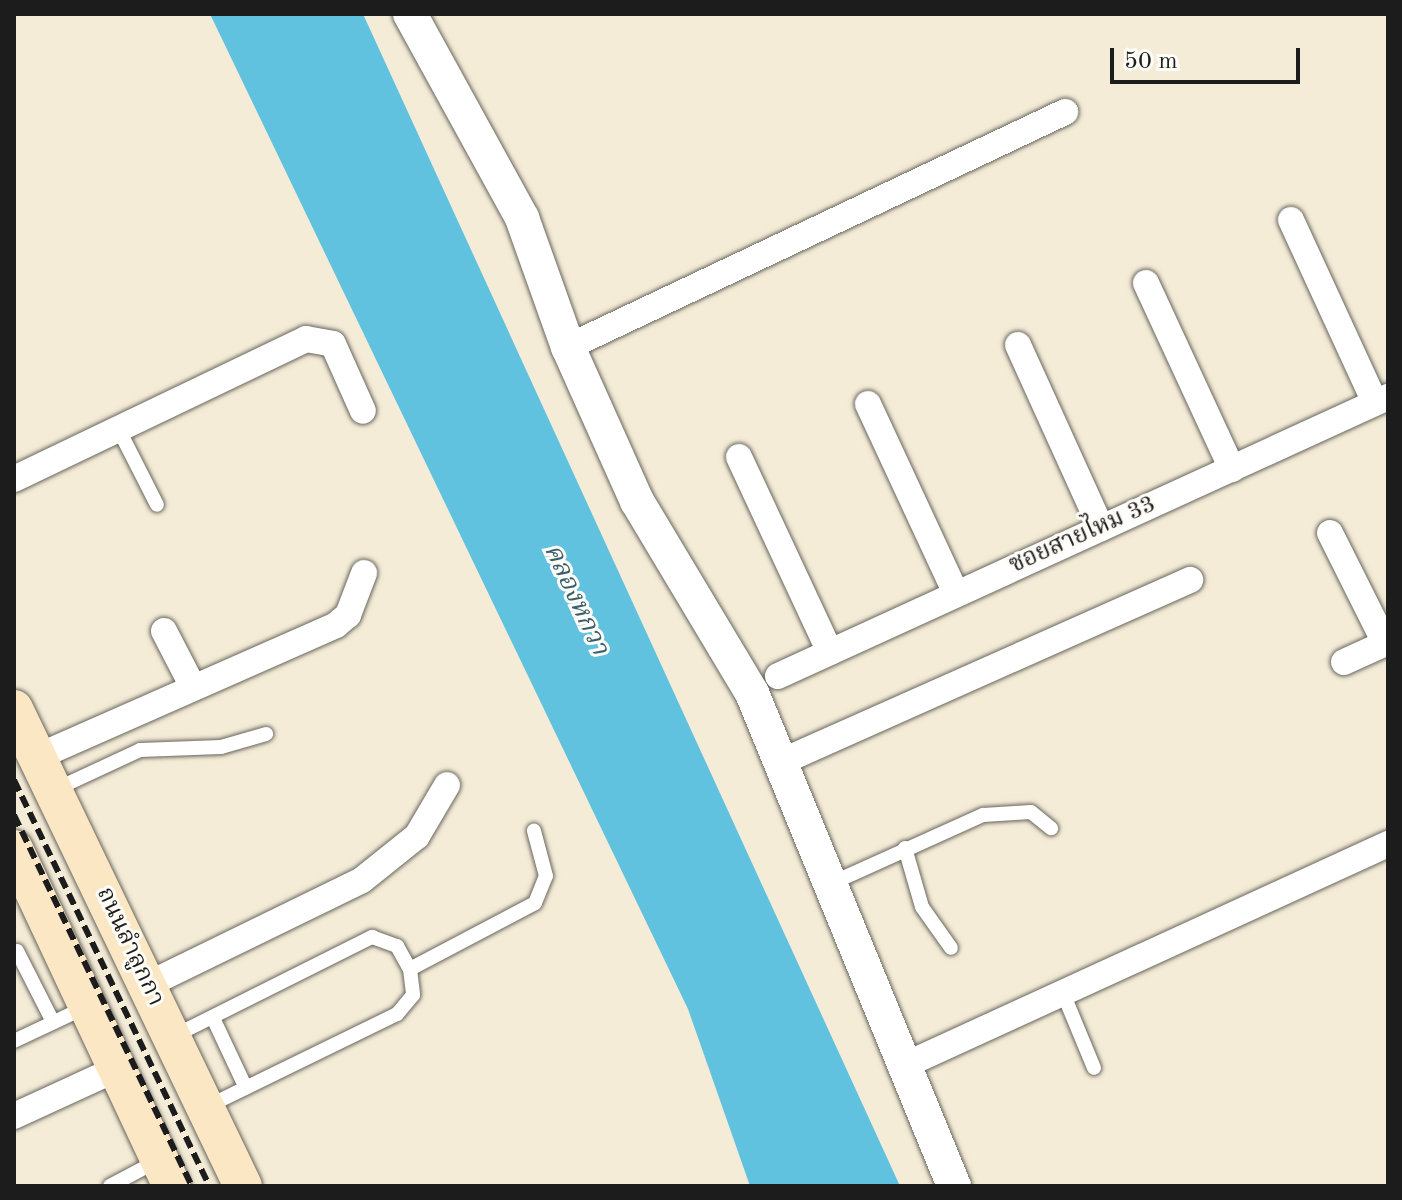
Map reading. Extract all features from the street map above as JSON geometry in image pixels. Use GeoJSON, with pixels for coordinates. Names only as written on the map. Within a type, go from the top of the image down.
{"type":"FeatureCollection","features":[{"type":"Feature","properties":{"kind":"main road","name":"ถนนลำลูกกา"},"geometry":{"type":"LineString","coordinates":[[14,709],[243,1186]]}},
{"type":"Feature","properties":{"kind":"main road"},"geometry":{"type":"LineString","coordinates":[[14,849],[70,1015],[116,1069],[165,1173]]}},
{"type":"Feature","properties":{"kind":"street"},"geometry":{"type":"LineString","coordinates":[[410,14],[522,218],[568,347],[637,501],[752,693],[901,1067],[954,1186]]}},
{"type":"Feature","properties":{"kind":"street"},"geometry":{"type":"LineString","coordinates":[[568,347],[1065,112]]}},
{"type":"Feature","properties":{"kind":"street"},"geometry":{"type":"LineString","coordinates":[[1291,220],[1381,400]]}},
{"type":"Feature","properties":{"kind":"street"},"geometry":{"type":"LineString","coordinates":[[1146,283],[1232,469]]}},
{"type":"Feature","properties":{"kind":"street"},"geometry":{"type":"LineString","coordinates":[[14,479],[319,337],[341,357],[363,411]]}},
{"type":"Feature","properties":{"kind":"street"},"geometry":{"type":"LineString","coordinates":[[1018,345],[1101,528]]}},
{"type":"Feature","properties":{"kind":"street","name":"ซอยสายไหม 33"},"geometry":{"type":"LineString","coordinates":[[778,676],[1381,400]]}},
{"type":"Feature","properties":{"kind":"street"},"geometry":{"type":"LineString","coordinates":[[868,404],[956,594]]}},
{"type":"Feature","properties":{"kind":"street"},"geometry":{"type":"LineString","coordinates":[[739,457],[830,652]]}},
{"type":"Feature","properties":{"kind":"street"},"geometry":{"type":"LineString","coordinates":[[1330,533],[1386,642],[1344,662]]}},
{"type":"Feature","properties":{"kind":"street"},"geometry":{"type":"LineString","coordinates":[[46,774],[193,687],[336,625],[348,615],[364,573]]}},
{"type":"Feature","properties":{"kind":"street"},"geometry":{"type":"LineString","coordinates":[[781,762],[1190,580]]}},
{"type":"Feature","properties":{"kind":"street"},"geometry":{"type":"LineString","coordinates":[[164,631],[193,687]]}},
{"type":"Feature","properties":{"kind":"street"},"geometry":{"type":"LineString","coordinates":[[147,985],[362,880],[417,836],[447,785]]}},
{"type":"Feature","properties":{"kind":"street"},"geometry":{"type":"LineString","coordinates":[[901,1067],[1388,844]]}},
{"type":"Feature","properties":{"kind":"street"},"geometry":{"type":"LineString","coordinates":[[14,1116],[116,1069]]}},
{"type":"Feature","properties":{"kind":"lane"},"geometry":{"type":"LineString","coordinates":[[118,428],[157,505]]}},
{"type":"Feature","properties":{"kind":"lane"},"geometry":{"type":"LineString","coordinates":[[46,774],[140,750],[221,747],[266,734]]}},
{"type":"Feature","properties":{"kind":"lane"},"geometry":{"type":"LineString","coordinates":[[830,884],[905,848],[1009,810],[1031,812],[1051,828]]}},
{"type":"Feature","properties":{"kind":"lane"},"geometry":{"type":"LineString","coordinates":[[410,969],[535,903],[546,876],[534,831]]}},
{"type":"Feature","properties":{"kind":"lane"},"geometry":{"type":"LineString","coordinates":[[905,848],[922,907],[951,948]]}},
{"type":"Feature","properties":{"kind":"lane"},"geometry":{"type":"LineString","coordinates":[[172,1037],[372,937],[397,946],[410,969],[413,995],[397,1014],[205,1107]]}},
{"type":"Feature","properties":{"kind":"lane"},"geometry":{"type":"LineString","coordinates":[[14,1041],[70,1015],[17,951]]}},
{"type":"Feature","properties":{"kind":"lane"},"geometry":{"type":"LineString","coordinates":[[1063,993],[1094,1068]]}},
{"type":"Feature","properties":{"kind":"lane"},"geometry":{"type":"LineString","coordinates":[[213,1018],[246,1088]]}},
{"type":"Feature","properties":{"kind":"lane"},"geometry":{"type":"LineString","coordinates":[[110,1186],[165,1173]]}},
{"type":"Feature","properties":{"kind":"water","name":"คลองหกวา"},"geometry":{"type":"Polygon","coordinates":[[[210,14],[363,14],[900,1186],[750,1186],[688,1009],[210,14]]]}},
{"type":"Feature","properties":{"kind":"railway"},"geometry":{"type":"LineString","coordinates":[[14,780],[209,1186]]}},
{"type":"Feature","properties":{"kind":"railway"},"geometry":{"type":"LineString","coordinates":[[14,815],[192,1186]]}}]}
